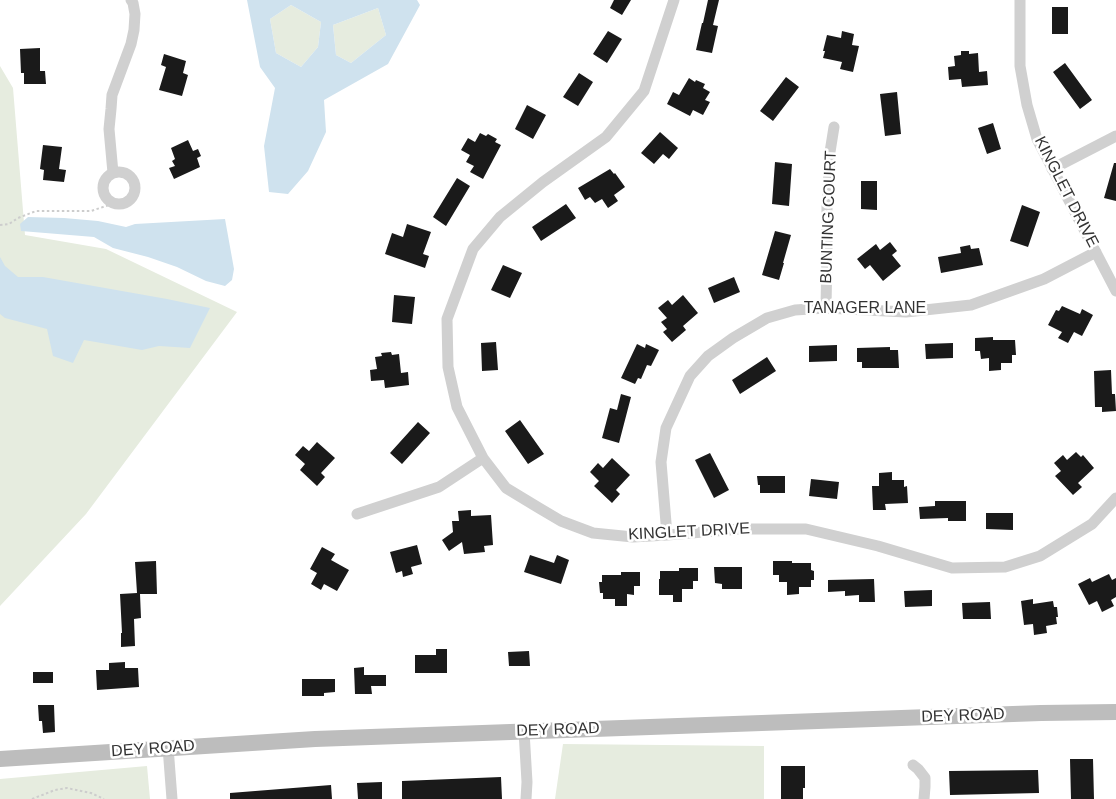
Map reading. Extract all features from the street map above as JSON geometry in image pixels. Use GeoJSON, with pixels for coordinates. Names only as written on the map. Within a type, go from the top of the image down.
{"type":"FeatureCollection","features":[{"type":"Feature","properties":{"kind":"main road","name":"DEY ROAD"},"geometry":{"type":"LineString","coordinates":[[0,759],[315,739],[1041,713],[1116,712]]}},
{"type":"Feature","properties":{"kind":"street"},"geometry":{"type":"LineString","coordinates":[[113,173],[109,129],[112,95],[131,44],[134,30],[135,14],[131,0]]}},
{"type":"Feature","properties":{"kind":"street","name":"KINGLET DRIVE"},"geometry":{"type":"LineString","coordinates":[[674,0],[644,91],[606,137],[543,182],[500,217],[472,249],[447,319],[448,367],[457,407],[483,458],[506,488],[561,521],[593,533],[632,537],[740,528],[806,529],[878,546],[952,568],[1005,567],[1040,556],[1092,524],[1116,498]]}},
{"type":"Feature","properties":{"kind":"street","name":"KINGLET DRIVE"},"geometry":{"type":"LineString","coordinates":[[1020,0],[1020,66],[1027,105],[1037,139],[1116,291]]}},
{"type":"Feature","properties":{"kind":"street","name":"BUNTING COURT"},"geometry":{"type":"LineString","coordinates":[[826,308],[827,206],[830,152],[834,126]]}},
{"type":"Feature","properties":{"kind":"street"},"geometry":{"type":"LineString","coordinates":[[1052,169],[1116,136]]}},
{"type":"Feature","properties":{"kind":"street"},"geometry":{"type":"LineString","coordinates":[[113,173],[124,173],[133,180],[136,187],[135,193],[129,202],[118,205],[112,204],[106,199],[102,189],[104,180],[113,173]]}},
{"type":"Feature","properties":{"kind":"street","name":"TANAGER LANE"},"geometry":{"type":"LineString","coordinates":[[667,535],[661,462],[666,428],[690,376],[708,356],[733,338],[767,318],[794,310],[826,308],[906,312],[971,305],[1044,278],[1096,252]]}},
{"type":"Feature","properties":{"kind":"street"},"geometry":{"type":"LineString","coordinates":[[356,514],[439,486],[483,458]]}},
{"type":"Feature","properties":{"kind":"street"},"geometry":{"type":"LineString","coordinates":[[524,731],[526,799]]}},
{"type":"Feature","properties":{"kind":"street"},"geometry":{"type":"LineString","coordinates":[[168,747],[172,799]]}},
{"type":"Feature","properties":{"kind":"street"},"geometry":{"type":"LineString","coordinates":[[914,765],[925,778],[924,799]]}},
{"type":"Feature","properties":{"kind":"path"},"geometry":{"type":"LineString","coordinates":[[0,226],[9,224],[18,218],[36,211],[91,211],[112,204]]}},
{"type":"Feature","properties":{"kind":"path"},"geometry":{"type":"LineString","coordinates":[[32,799],[55,790],[67,788],[91,793],[104,799]]}},
{"type":"Feature","properties":{"kind":"shaded area"},"geometry":{"type":"Polygon","coordinates":[[[291,5],[321,22],[318,47],[301,67],[276,53],[270,19],[291,5]]]}},
{"type":"Feature","properties":{"kind":"shaded area"},"geometry":{"type":"Polygon","coordinates":[[[378,8],[386,35],[351,63],[336,55],[333,25],[378,8]]]}},
{"type":"Feature","properties":{"kind":"shaded area"},"geometry":{"type":"Polygon","coordinates":[[[0,66],[13,88],[25,235],[106,249],[237,312],[86,514],[0,606],[0,66]]]}},
{"type":"Feature","properties":{"kind":"shaded area"},"geometry":{"type":"Polygon","coordinates":[[[563,744],[764,746],[764,799],[555,799],[563,744]]]}},
{"type":"Feature","properties":{"kind":"shaded area"},"geometry":{"type":"Polygon","coordinates":[[[147,766],[150,799],[0,799],[0,779],[147,766]]]}},
{"type":"Feature","properties":{"kind":"water"},"geometry":{"type":"Polygon","coordinates":[[[247,0],[417,0],[420,5],[388,64],[324,100],[326,132],[308,171],[288,194],[269,192],[264,146],[275,88],[260,67],[247,0]],[[291,5],[270,19],[276,53],[301,67],[318,47],[321,22],[291,5]],[[378,8],[333,25],[336,55],[351,63],[386,35],[378,8]]]}},
{"type":"Feature","properties":{"kind":"water"},"geometry":{"type":"Polygon","coordinates":[[[28,217],[98,221],[126,227],[135,224],[225,219],[234,269],[232,280],[225,286],[206,281],[177,267],[113,248],[94,237],[21,231],[20,224],[28,217]]]}},
{"type":"Feature","properties":{"kind":"water"},"geometry":{"type":"Polygon","coordinates":[[[0,257],[5,266],[18,277],[43,277],[210,308],[190,348],[159,346],[142,350],[84,340],[73,363],[53,356],[47,329],[5,318],[0,314],[0,257]]]}},
{"type":"Feature","properties":{"kind":"building"},"geometry":{"type":"Polygon","coordinates":[[[614,0],[631,0],[622,15],[610,8],[614,0]]]}},
{"type":"Feature","properties":{"kind":"building"},"geometry":{"type":"Polygon","coordinates":[[[708,0],[719,0],[713,25],[718,26],[712,53],[696,50],[708,0]]]}},
{"type":"Feature","properties":{"kind":"building"},"geometry":{"type":"Polygon","coordinates":[[[1052,7],[1068,7],[1068,34],[1052,34],[1052,7]]]}},
{"type":"Feature","properties":{"kind":"building"},"geometry":{"type":"Polygon","coordinates":[[[608,31],[622,39],[607,63],[593,54],[608,31]]]}},
{"type":"Feature","properties":{"kind":"building"},"geometry":{"type":"Polygon","coordinates":[[[842,31],[854,34],[852,45],[859,46],[853,72],[840,69],[842,62],[823,58],[827,35],[841,38],[842,31]]]}},
{"type":"Feature","properties":{"kind":"building"},"geometry":{"type":"Polygon","coordinates":[[[40,48],[40,71],[45,71],[46,84],[24,84],[24,73],[21,73],[20,49],[40,48]]]}},
{"type":"Feature","properties":{"kind":"building"},"geometry":{"type":"Polygon","coordinates":[[[961,51],[969,51],[969,54],[978,53],[979,72],[987,71],[988,85],[962,87],[961,79],[949,80],[948,67],[955,66],[954,56],[961,55],[961,51]]]}},
{"type":"Feature","properties":{"kind":"building"},"geometry":{"type":"Polygon","coordinates":[[[164,54],[186,61],[183,73],[188,75],[182,96],[159,90],[166,67],[161,65],[164,54]]]}},
{"type":"Feature","properties":{"kind":"building"},"geometry":{"type":"Polygon","coordinates":[[[1065,63],[1092,100],[1080,109],[1053,72],[1065,63]]]}},
{"type":"Feature","properties":{"kind":"building"},"geometry":{"type":"Polygon","coordinates":[[[579,73],[593,82],[578,106],[563,97],[579,73]]]}},
{"type":"Feature","properties":{"kind":"building"},"geometry":{"type":"Polygon","coordinates":[[[786,77],[799,87],[773,121],[760,111],[786,77]]]}},
{"type":"Feature","properties":{"kind":"building"},"geometry":{"type":"Polygon","coordinates":[[[689,78],[695,82],[696,80],[705,84],[703,88],[710,92],[705,100],[710,102],[703,115],[693,110],[690,116],[667,104],[673,92],[679,95],[689,78]]]}},
{"type":"Feature","properties":{"kind":"building"},"geometry":{"type":"Polygon","coordinates":[[[897,92],[901,134],[885,136],[880,94],[897,92]]]}},
{"type":"Feature","properties":{"kind":"building"},"geometry":{"type":"Polygon","coordinates":[[[527,105],[546,115],[533,139],[515,129],[527,105]]]}},
{"type":"Feature","properties":{"kind":"building"},"geometry":{"type":"Polygon","coordinates":[[[993,123],[1001,149],[987,154],[978,128],[993,123]]]}},
{"type":"Feature","properties":{"kind":"building"},"geometry":{"type":"Polygon","coordinates":[[[660,132],[678,148],[669,159],[663,154],[654,164],[641,153],[660,132]]]}},
{"type":"Feature","properties":{"kind":"building"},"geometry":{"type":"Polygon","coordinates":[[[480,133],[486,136],[488,134],[497,139],[495,142],[501,145],[483,179],[470,172],[474,166],[466,162],[470,155],[461,150],[468,138],[475,142],[480,133]]]}},
{"type":"Feature","properties":{"kind":"building"},"geometry":{"type":"Polygon","coordinates":[[[188,140],[193,151],[198,149],[201,156],[197,158],[200,167],[174,179],[169,168],[175,166],[172,161],[175,159],[171,148],[188,140]]]}},
{"type":"Feature","properties":{"kind":"building"},"geometry":{"type":"Polygon","coordinates":[[[43,145],[62,147],[59,169],[66,170],[64,182],[43,180],[44,170],[40,169],[43,145]]]}},
{"type":"Feature","properties":{"kind":"building"},"geometry":{"type":"Polygon","coordinates":[[[775,162],[792,164],[789,206],[772,204],[775,162]]]}},
{"type":"Feature","properties":{"kind":"building"},"geometry":{"type":"Polygon","coordinates":[[[1114,163],[1116,163],[1116,201],[1104,198],[1114,163]]]}},
{"type":"Feature","properties":{"kind":"building"},"geometry":{"type":"Polygon","coordinates":[[[610,169],[625,187],[614,195],[618,201],[608,208],[602,199],[595,203],[590,197],[585,200],[578,188],[610,169]]]}},
{"type":"Feature","properties":{"kind":"building"},"geometry":{"type":"Polygon","coordinates":[[[457,178],[470,186],[446,226],[433,217],[457,178]]]}},
{"type":"Feature","properties":{"kind":"building"},"geometry":{"type":"Polygon","coordinates":[[[861,181],[877,181],[877,210],[861,209],[861,181]]]}},
{"type":"Feature","properties":{"kind":"building"},"geometry":{"type":"Polygon","coordinates":[[[566,204],[576,218],[541,241],[532,227],[566,204]]]}},
{"type":"Feature","properties":{"kind":"building"},"geometry":{"type":"Polygon","coordinates":[[[1022,205],[1040,212],[1028,247],[1010,241],[1022,205]]]}},
{"type":"Feature","properties":{"kind":"building"},"geometry":{"type":"Polygon","coordinates":[[[407,224],[431,232],[423,254],[429,256],[425,268],[385,254],[392,233],[403,237],[407,224]]]}},
{"type":"Feature","properties":{"kind":"building"},"geometry":{"type":"Polygon","coordinates":[[[775,231],[791,235],[779,280],[762,275],[775,231]]]}},
{"type":"Feature","properties":{"kind":"building"},"geometry":{"type":"Polygon","coordinates":[[[890,242],[897,251],[892,255],[901,266],[883,281],[870,265],[865,269],[857,259],[876,244],[880,250],[890,242]]]}},
{"type":"Feature","properties":{"kind":"building"},"geometry":{"type":"Polygon","coordinates":[[[970,245],[971,249],[979,248],[983,265],[941,273],[938,257],[961,253],[960,247],[970,245]]]}},
{"type":"Feature","properties":{"kind":"building"},"geometry":{"type":"Polygon","coordinates":[[[503,265],[522,273],[510,298],[491,290],[503,265]]]}},
{"type":"Feature","properties":{"kind":"building"},"geometry":{"type":"Polygon","coordinates":[[[734,277],[740,292],[714,303],[708,288],[734,277]]]}},
{"type":"Feature","properties":{"kind":"building"},"geometry":{"type":"Polygon","coordinates":[[[394,295],[415,297],[412,324],[392,322],[394,295]]]}},
{"type":"Feature","properties":{"kind":"building"},"geometry":{"type":"Polygon","coordinates":[[[683,295],[698,313],[683,326],[686,330],[672,342],[663,332],[667,329],[661,322],[667,318],[658,308],[668,300],[672,305],[683,295]]]}},
{"type":"Feature","properties":{"kind":"building"},"geometry":{"type":"Polygon","coordinates":[[[1062,306],[1080,314],[1082,309],[1093,315],[1082,336],[1074,332],[1068,343],[1058,338],[1062,332],[1048,325],[1056,310],[1059,311],[1062,306]]]}},
{"type":"Feature","properties":{"kind":"building"},"geometry":{"type":"Polygon","coordinates":[[[993,337],[993,340],[1015,340],[1016,355],[1012,355],[1012,363],[1001,363],[1001,370],[989,371],[989,358],[981,359],[980,351],[975,351],[975,338],[993,337]]]}},
{"type":"Feature","properties":{"kind":"building"},"geometry":{"type":"Polygon","coordinates":[[[496,342],[498,370],[482,371],[481,343],[496,342]]]}},
{"type":"Feature","properties":{"kind":"building"},"geometry":{"type":"Polygon","coordinates":[[[953,343],[953,358],[926,359],[925,344],[953,343]]]}},
{"type":"Feature","properties":{"kind":"building"},"geometry":{"type":"Polygon","coordinates":[[[637,344],[645,348],[646,344],[659,350],[651,366],[647,365],[641,379],[638,378],[635,384],[621,378],[637,344]]]}},
{"type":"Feature","properties":{"kind":"building"},"geometry":{"type":"Polygon","coordinates":[[[837,345],[837,361],[809,362],[809,346],[837,345]]]}},
{"type":"Feature","properties":{"kind":"building"},"geometry":{"type":"Polygon","coordinates":[[[890,347],[890,350],[898,350],[899,368],[862,368],[862,362],[857,362],[857,348],[890,347]]]}},
{"type":"Feature","properties":{"kind":"building"},"geometry":{"type":"Polygon","coordinates":[[[391,352],[392,355],[399,354],[401,373],[408,372],[409,385],[385,388],[384,380],[371,381],[370,370],[377,369],[375,357],[382,356],[381,353],[391,352]]]}},
{"type":"Feature","properties":{"kind":"building"},"geometry":{"type":"Polygon","coordinates":[[[767,357],[776,371],[740,394],[732,380],[767,357]]]}},
{"type":"Feature","properties":{"kind":"building"},"geometry":{"type":"Polygon","coordinates":[[[1111,370],[1112,394],[1115,394],[1116,411],[1102,412],[1102,407],[1095,407],[1094,371],[1111,370]]]}},
{"type":"Feature","properties":{"kind":"building"},"geometry":{"type":"Polygon","coordinates":[[[621,394],[631,397],[619,443],[602,438],[610,408],[617,410],[621,394]]]}},
{"type":"Feature","properties":{"kind":"building"},"geometry":{"type":"Polygon","coordinates":[[[520,420],[544,454],[528,464],[505,431],[520,420]]]}},
{"type":"Feature","properties":{"kind":"building"},"geometry":{"type":"Polygon","coordinates":[[[418,422],[430,433],[402,464],[390,453],[418,422]]]}},
{"type":"Feature","properties":{"kind":"building"},"geometry":{"type":"Polygon","coordinates":[[[317,442],[335,458],[321,473],[325,477],[317,486],[300,470],[305,464],[295,455],[303,446],[309,451],[317,442]]]}},
{"type":"Feature","properties":{"kind":"building"},"geometry":{"type":"Polygon","coordinates":[[[1076,452],[1081,457],[1083,455],[1094,468],[1078,483],[1082,487],[1073,495],[1055,476],[1061,471],[1054,463],[1063,455],[1067,460],[1076,452]]]}},
{"type":"Feature","properties":{"kind":"building"},"geometry":{"type":"Polygon","coordinates":[[[710,453],[729,490],[714,498],[695,460],[710,453]]]}},
{"type":"Feature","properties":{"kind":"building"},"geometry":{"type":"Polygon","coordinates":[[[612,458],[630,475],[616,490],[620,494],[612,503],[594,486],[599,481],[590,472],[598,463],[603,468],[612,458]]]}},
{"type":"Feature","properties":{"kind":"building"},"geometry":{"type":"Polygon","coordinates":[[[892,472],[892,480],[904,480],[904,487],[907,486],[908,503],[885,504],[886,510],[873,510],[872,486],[879,486],[879,473],[892,472]]]}},
{"type":"Feature","properties":{"kind":"building"},"geometry":{"type":"Polygon","coordinates":[[[757,476],[785,476],[785,493],[760,493],[757,476]]]}},
{"type":"Feature","properties":{"kind":"building"},"geometry":{"type":"Polygon","coordinates":[[[811,479],[839,482],[837,499],[809,496],[811,479]]]}},
{"type":"Feature","properties":{"kind":"building"},"geometry":{"type":"Polygon","coordinates":[[[935,501],[966,501],[966,521],[948,521],[948,518],[920,519],[919,507],[935,506],[935,501]]]}},
{"type":"Feature","properties":{"kind":"building"},"geometry":{"type":"Polygon","coordinates":[[[471,510],[471,516],[491,515],[493,545],[484,546],[485,552],[464,554],[462,542],[449,551],[442,540],[453,532],[452,521],[459,521],[458,511],[471,510]]]}},
{"type":"Feature","properties":{"kind":"building"},"geometry":{"type":"Polygon","coordinates":[[[986,513],[1013,513],[1013,530],[986,529],[986,513]]]}},
{"type":"Feature","properties":{"kind":"building"},"geometry":{"type":"Polygon","coordinates":[[[417,545],[422,564],[411,567],[413,574],[403,577],[402,571],[396,573],[390,552],[417,545]]]}},
{"type":"Feature","properties":{"kind":"building"},"geometry":{"type":"Polygon","coordinates":[[[322,547],[335,554],[331,560],[349,570],[337,591],[324,584],[321,590],[311,584],[317,573],[310,569],[322,547]]]}},
{"type":"Feature","properties":{"kind":"building"},"geometry":{"type":"Polygon","coordinates":[[[530,555],[554,563],[557,555],[569,560],[561,584],[524,572],[530,555]]]}},
{"type":"Feature","properties":{"kind":"building"},"geometry":{"type":"Polygon","coordinates":[[[156,561],[157,594],[140,594],[141,618],[134,619],[135,646],[121,647],[120,594],[137,593],[135,562],[156,561]]]}},
{"type":"Feature","properties":{"kind":"building"},"geometry":{"type":"Polygon","coordinates":[[[773,561],[811,563],[811,570],[814,571],[814,580],[811,580],[811,587],[799,587],[799,594],[787,595],[787,582],[779,582],[779,575],[773,575],[773,561]]]}},
{"type":"Feature","properties":{"kind":"building"},"geometry":{"type":"Polygon","coordinates":[[[714,567],[742,567],[742,589],[722,589],[722,584],[715,583],[714,567]]]}},
{"type":"Feature","properties":{"kind":"building"},"geometry":{"type":"Polygon","coordinates":[[[679,568],[698,568],[698,581],[693,581],[693,589],[682,589],[682,602],[673,602],[673,595],[659,595],[660,571],[679,571],[679,568]]]}},
{"type":"Feature","properties":{"kind":"building"},"geometry":{"type":"Polygon","coordinates":[[[621,572],[640,572],[640,586],[634,586],[634,595],[627,594],[627,606],[615,606],[615,599],[603,599],[603,593],[600,593],[599,582],[602,582],[602,575],[621,575],[621,572]]]}},
{"type":"Feature","properties":{"kind":"building"},"geometry":{"type":"Polygon","coordinates":[[[1109,574],[1112,580],[1116,578],[1116,597],[1111,600],[1114,606],[1102,612],[1097,601],[1089,605],[1078,584],[1090,578],[1092,582],[1109,574]]]}},
{"type":"Feature","properties":{"kind":"building"},"geometry":{"type":"Polygon","coordinates":[[[874,579],[875,602],[859,602],[859,595],[845,596],[845,591],[828,592],[828,580],[874,579]]]}},
{"type":"Feature","properties":{"kind":"building"},"geometry":{"type":"Polygon","coordinates":[[[932,590],[932,606],[905,607],[904,591],[932,590]]]}},
{"type":"Feature","properties":{"kind":"building"},"geometry":{"type":"Polygon","coordinates":[[[1033,599],[1033,604],[1053,601],[1054,607],[1057,607],[1057,624],[1046,626],[1047,633],[1034,635],[1033,624],[1024,625],[1021,601],[1033,599]]]}},
{"type":"Feature","properties":{"kind":"building"},"geometry":{"type":"Polygon","coordinates":[[[990,602],[991,619],[963,619],[962,603],[990,602]]]}},
{"type":"Feature","properties":{"kind":"building"},"geometry":{"type":"Polygon","coordinates":[[[436,649],[447,649],[447,673],[415,673],[415,655],[436,655],[436,649]]]}},
{"type":"Feature","properties":{"kind":"building"},"geometry":{"type":"Polygon","coordinates":[[[529,651],[530,666],[509,666],[508,652],[529,651]]]}},
{"type":"Feature","properties":{"kind":"building"},"geometry":{"type":"Polygon","coordinates":[[[125,662],[125,668],[138,668],[139,687],[97,690],[96,670],[109,670],[109,663],[125,662]]]}},
{"type":"Feature","properties":{"kind":"building"},"geometry":{"type":"Polygon","coordinates":[[[364,667],[364,675],[386,675],[386,686],[371,686],[372,694],[355,694],[354,668],[364,667]]]}},
{"type":"Feature","properties":{"kind":"building"},"geometry":{"type":"Polygon","coordinates":[[[33,672],[53,672],[53,683],[33,683],[33,672]]]}},
{"type":"Feature","properties":{"kind":"building"},"geometry":{"type":"Polygon","coordinates":[[[302,679],[335,679],[335,692],[324,693],[324,696],[302,696],[302,679]]]}},
{"type":"Feature","properties":{"kind":"building"},"geometry":{"type":"Polygon","coordinates":[[[38,705],[54,705],[55,732],[43,733],[42,721],[39,721],[38,705]]]}},
{"type":"Feature","properties":{"kind":"building"},"geometry":{"type":"Polygon","coordinates":[[[1070,759],[1093,759],[1094,799],[1071,799],[1070,759]]]}},
{"type":"Feature","properties":{"kind":"building"},"geometry":{"type":"Polygon","coordinates":[[[781,766],[805,766],[803,799],[781,799],[781,766]]]}},
{"type":"Feature","properties":{"kind":"building"},"geometry":{"type":"Polygon","coordinates":[[[1038,770],[1039,793],[950,795],[949,771],[1038,770]]]}},
{"type":"Feature","properties":{"kind":"building"},"geometry":{"type":"Polygon","coordinates":[[[501,777],[502,799],[402,799],[402,781],[501,777]]]}},
{"type":"Feature","properties":{"kind":"building"},"geometry":{"type":"Polygon","coordinates":[[[382,782],[382,799],[358,799],[357,783],[382,782]]]}},
{"type":"Feature","properties":{"kind":"building"},"geometry":{"type":"Polygon","coordinates":[[[331,785],[332,799],[230,799],[230,793],[331,785]]]}}]}
